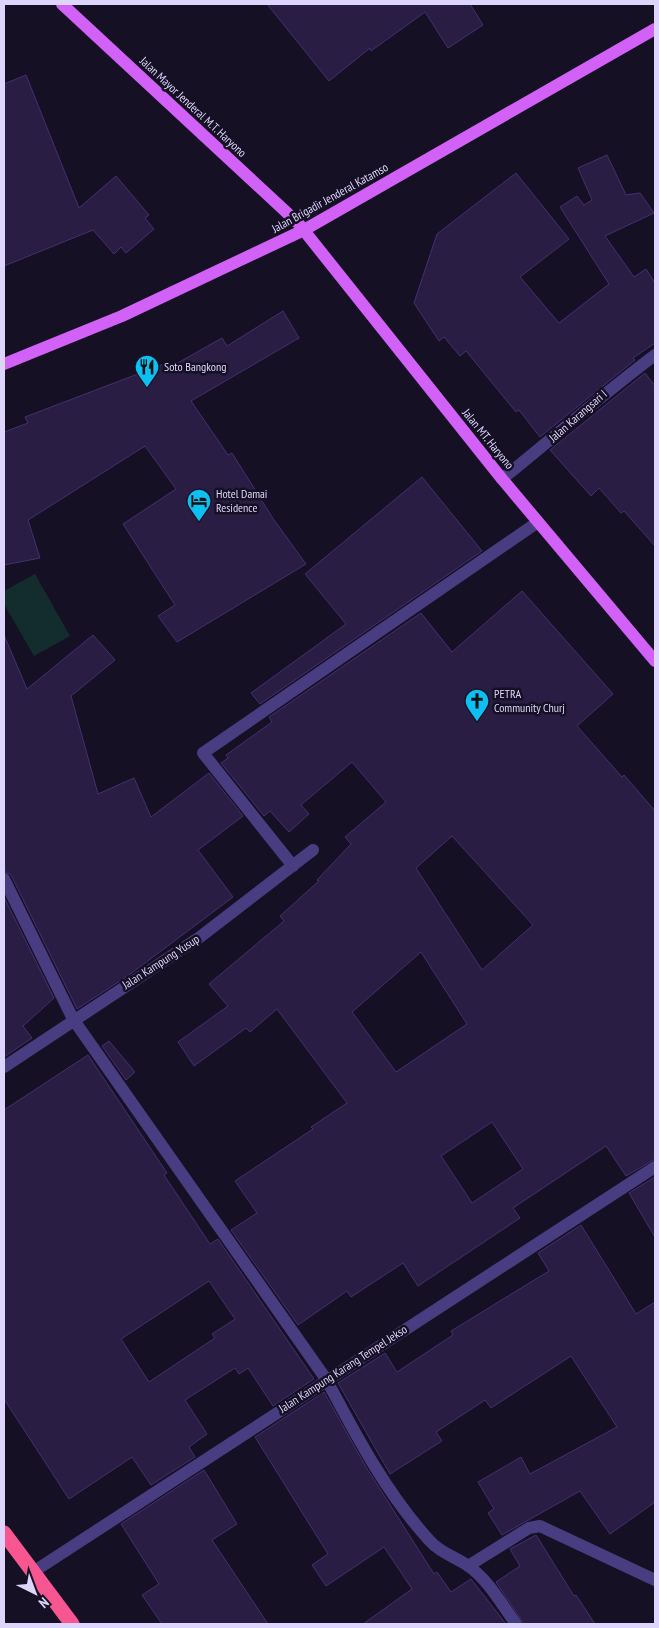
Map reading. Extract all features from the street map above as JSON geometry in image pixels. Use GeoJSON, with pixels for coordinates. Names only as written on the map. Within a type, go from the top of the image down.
{"type":"FeatureCollection","features":[{"type":"Feature","properties":{"kind":"highway"},"geometry":{"type":"LineString","coordinates":[[4,1533],[72,1624]]}},
{"type":"Feature","properties":{"kind":"main road","name":"Jalan Mayor Jenderal M.T. Haryono"},"geometry":{"type":"LineString","coordinates":[[62,4],[304,230]]}},
{"type":"Feature","properties":{"kind":"main road","name":"Jalan Brigadir Jenderal Katamso"},"geometry":{"type":"LineString","coordinates":[[4,364],[122,316],[304,230],[655,29]]}},
{"type":"Feature","properties":{"kind":"main road","name":"Jalan MT. Haryono"},"geometry":{"type":"LineString","coordinates":[[304,230],[502,479],[655,661]]}},
{"type":"Feature","properties":{"kind":"street","name":"Jalan Karangsari I"},"geometry":{"type":"LineString","coordinates":[[502,479],[594,405],[608,390],[655,355]]}},
{"type":"Feature","properties":{"kind":"street"},"geometry":{"type":"LineString","coordinates":[[293,866],[203,753],[538,522]]}},
{"type":"Feature","properties":{"kind":"street","name":"Jalan Kampung Yusup"},"geometry":{"type":"LineString","coordinates":[[4,1067],[73,1019],[200,937],[313,850]]}},
{"type":"Feature","properties":{"kind":"street"},"geometry":{"type":"LineString","coordinates":[[4,879],[73,1019],[326,1379],[355,1432],[407,1515],[431,1543],[468,1566],[487,1585],[516,1624]]}},
{"type":"Feature","properties":{"kind":"street","name":"Jalan Kampung Karang Tempel Jekso"},"geometry":{"type":"LineString","coordinates":[[33,1572],[326,1379],[655,1167]]}},
{"type":"Feature","properties":{"kind":"street"},"geometry":{"type":"LineString","coordinates":[[468,1566],[529,1528],[540,1526],[549,1528],[655,1580]]}},
{"type":"Feature","properties":{"kind":"green space"},"geometry":{"type":"Polygon","coordinates":[[[35,574],[70,636],[34,656],[4,604],[4,591],[35,574]]]}},
{"type":"Feature","properties":{"kind":"building"},"geometry":{"type":"Polygon","coordinates":[[[267,4],[470,4],[483,25],[448,48],[425,12],[371,51],[370,48],[329,81],[267,4]]]}},
{"type":"Feature","properties":{"kind":"building"},"geometry":{"type":"Polygon","coordinates":[[[26,75],[79,208],[116,176],[149,215],[145,218],[154,229],[126,253],[121,247],[114,254],[93,230],[4,266],[4,84],[26,75]]]}},
{"type":"Feature","properties":{"kind":"building"},"geometry":{"type":"Polygon","coordinates":[[[607,155],[626,195],[640,193],[654,213],[605,236],[634,277],[646,269],[655,283],[655,343],[633,358],[635,360],[540,437],[519,410],[516,412],[466,351],[460,356],[444,337],[439,341],[414,303],[437,234],[516,173],[569,239],[520,277],[559,323],[609,284],[560,207],[577,196],[584,205],[592,200],[578,168],[607,155]]]}},
{"type":"Feature","properties":{"kind":"building"},"geometry":{"type":"Polygon","coordinates":[[[283,311],[299,338],[191,401],[228,455],[232,453],[274,520],[306,564],[177,642],[158,616],[175,605],[123,524],[176,489],[145,446],[28,520],[40,558],[4,565],[4,432],[28,423],[25,417],[164,364],[167,369],[222,338],[227,346],[283,311]]]}},
{"type":"Feature","properties":{"kind":"building"},"geometry":{"type":"Polygon","coordinates":[[[645,373],[655,386],[655,546],[624,511],[621,513],[599,488],[591,496],[550,450],[645,373]]]}},
{"type":"Feature","properties":{"kind":"building"},"geometry":{"type":"Polygon","coordinates":[[[422,477],[482,551],[260,704],[251,693],[346,624],[305,574],[422,477]]]}},
{"type":"Feature","properties":{"kind":"building"},"geometry":{"type":"Polygon","coordinates":[[[522,591],[613,694],[577,726],[655,811],[655,1159],[626,1176],[606,1146],[513,1208],[520,1218],[418,1286],[403,1263],[351,1297],[347,1291],[298,1325],[231,1230],[257,1213],[235,1181],[313,1129],[311,1127],[347,1103],[277,1009],[250,1032],[246,1028],[194,1066],[178,1042],[228,1006],[209,984],[284,921],[280,916],[319,881],[317,880],[351,844],[345,837],[386,802],[352,762],[301,805],[309,814],[289,832],[270,811],[264,816],[221,763],[228,758],[226,755],[272,722],[269,717],[421,613],[452,652],[522,591]],[[452,836],[416,868],[482,970],[533,925],[452,836]],[[421,952],[352,1012],[396,1072],[467,1024],[421,952]],[[492,1122],[441,1156],[472,1203],[523,1169],[492,1122]]]}},
{"type":"Feature","properties":{"kind":"building"},"geometry":{"type":"Polygon","coordinates":[[[4,635],[27,689],[93,635],[115,660],[71,696],[98,794],[134,778],[151,817],[209,773],[243,816],[198,850],[233,897],[129,975],[77,1009],[11,875],[4,871],[4,635]]]}},
{"type":"Feature","properties":{"kind":"building"},"geometry":{"type":"Polygon","coordinates":[[[4,897],[54,998],[23,1026],[32,1038],[4,1057],[4,897]]]}},
{"type":"Feature","properties":{"kind":"building"},"geometry":{"type":"Polygon","coordinates":[[[109,1041],[135,1072],[126,1080],[102,1046],[109,1041]]]}},
{"type":"Feature","properties":{"kind":"building"},"geometry":{"type":"Polygon","coordinates":[[[88,1055],[167,1173],[164,1175],[210,1244],[218,1239],[314,1379],[273,1406],[248,1368],[239,1374],[235,1368],[185,1400],[207,1434],[189,1447],[195,1457],[151,1485],[132,1457],[69,1499],[4,1399],[4,1110],[88,1055]],[[209,1281],[121,1339],[149,1382],[215,1338],[212,1334],[235,1319],[209,1281]]]}},
{"type":"Feature","properties":{"kind":"building"},"geometry":{"type":"Polygon","coordinates":[[[655,1177],[655,1237],[629,1193],[655,1177]]]}},
{"type":"Feature","properties":{"kind":"building"},"geometry":{"type":"Polygon","coordinates":[[[581,1225],[636,1314],[655,1302],[655,1502],[610,1534],[580,1491],[502,1535],[488,1513],[494,1509],[478,1482],[521,1457],[530,1474],[617,1427],[571,1356],[491,1408],[485,1400],[436,1432],[442,1441],[390,1474],[338,1383],[385,1353],[397,1372],[453,1335],[451,1331],[549,1271],[538,1253],[581,1225]]]}},
{"type":"Feature","properties":{"kind":"building"},"geometry":{"type":"Polygon","coordinates":[[[324,1392],[366,1467],[434,1574],[437,1572],[451,1592],[471,1579],[506,1624],[363,1624],[412,1589],[384,1547],[326,1586],[312,1565],[328,1554],[255,1437],[324,1392]]]}},
{"type":"Feature","properties":{"kind":"building"},"geometry":{"type":"Polygon","coordinates":[[[204,1470],[237,1524],[212,1540],[268,1624],[162,1624],[142,1595],[159,1584],[121,1524],[204,1470]]]}},
{"type":"Feature","properties":{"kind":"building"},"geometry":{"type":"Polygon","coordinates":[[[536,1535],[574,1596],[576,1595],[595,1624],[524,1624],[496,1582],[520,1566],[510,1549],[536,1535]]]}},
{"type":"Feature","properties":{"kind":"place","name":"Soto Bangkong"},"geometry":{"type":"Point","coordinates":[147,388]}},
{"type":"Feature","properties":{"kind":"place","name":"Hotel Damai Residence"},"geometry":{"type":"Point","coordinates":[199,522]}},
{"type":"Feature","properties":{"kind":"place","name":"PETRA Community Churj"},"geometry":{"type":"Point","coordinates":[477,722]}}]}
